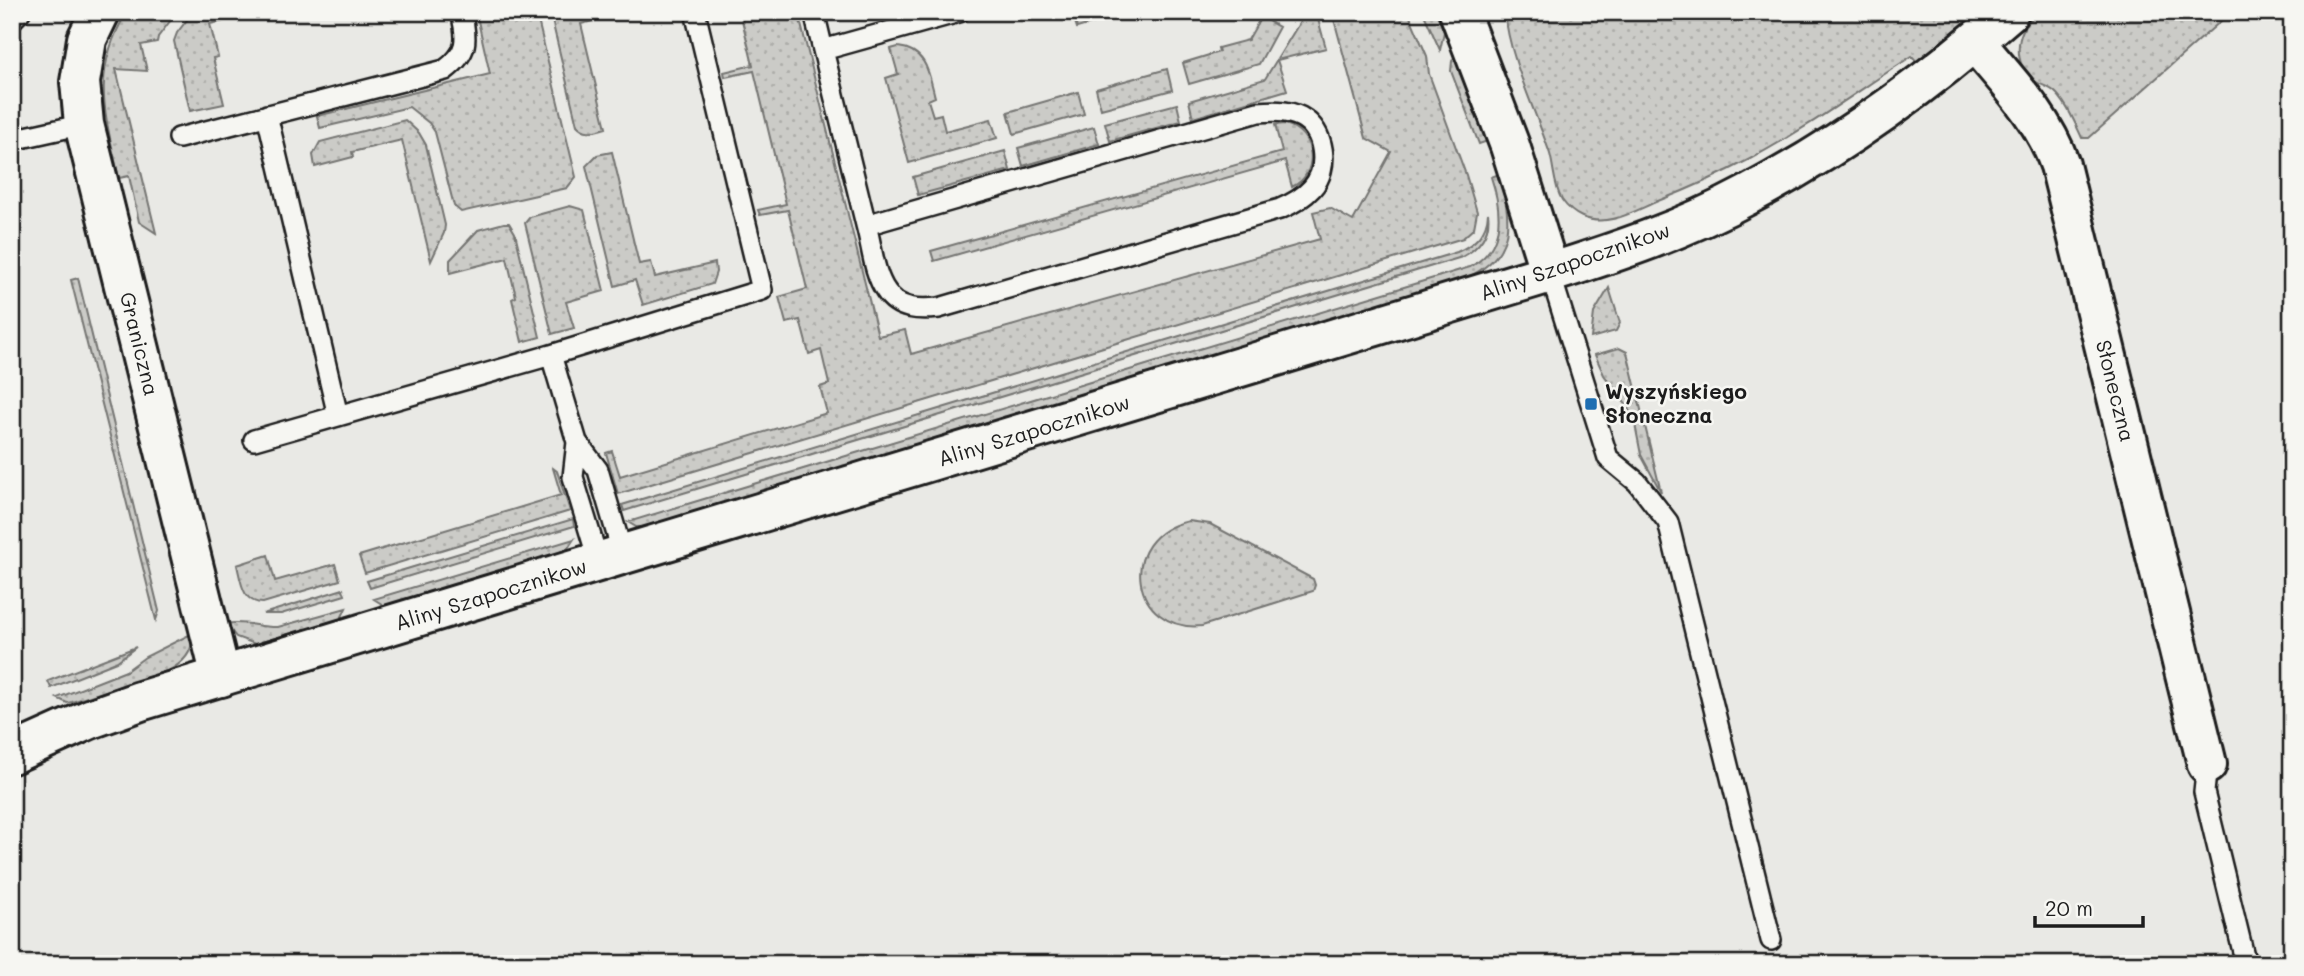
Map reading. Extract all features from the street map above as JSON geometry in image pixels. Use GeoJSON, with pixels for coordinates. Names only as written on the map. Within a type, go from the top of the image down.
{"type":"FeatureCollection","features":[{"type":"Feature","properties":{"kind":"street","name":"Graniczna"},"geometry":{"type":"LineString","coordinates":[[100,12],[87,39],[80,82],[84,124],[221,677]]}},
{"type":"Feature","properties":{"kind":"street"},"geometry":{"type":"LineString","coordinates":[[1459,12],[1510,146],[1550,273]]}},
{"type":"Feature","properties":{"kind":"street","name":"Aliny Szapocznikow"},"geometry":{"type":"LineString","coordinates":[[12,754],[90,719],[140,701],[1642,243],[1766,185],[1839,143],[1879,116],[1975,42],[2009,12]]}},
{"type":"Feature","properties":{"kind":"street","name":"Słoneczna"},"geometry":{"type":"LineString","coordinates":[[1975,42],[2041,123],[2053,144],[2060,165],[2205,778]]}},
{"type":"Feature","properties":{"kind":"lane"},"geometry":{"type":"LineString","coordinates":[[12,20],[20,12]]}},
{"type":"Feature","properties":{"kind":"lane"},"geometry":{"type":"LineString","coordinates":[[179,138],[445,71],[457,61],[465,48],[466,30],[461,12]]}},
{"type":"Feature","properties":{"kind":"lane"},"geometry":{"type":"LineString","coordinates":[[254,440],[551,355],[762,290],[695,12]]}},
{"type":"Feature","properties":{"kind":"lane"},"geometry":{"type":"LineString","coordinates":[[814,12],[824,50],[866,225],[880,280],[886,292],[907,308],[939,308],[1290,205],[1317,182],[1322,166],[1322,149],[1314,129],[1300,116],[1281,111],[1258,112],[866,225]]}},
{"type":"Feature","properties":{"kind":"lane"},"geometry":{"type":"LineString","coordinates":[[824,50],[901,20],[959,12]]}},
{"type":"Feature","properties":{"kind":"lane"},"geometry":{"type":"LineString","coordinates":[[267,115],[338,416]]}},
{"type":"Feature","properties":{"kind":"lane"},"geometry":{"type":"LineString","coordinates":[[12,141],[84,124]]}},
{"type":"Feature","properties":{"kind":"lane"},"geometry":{"type":"LineString","coordinates":[[1550,273],[1608,458],[1637,482],[1668,522],[1771,940]]}},
{"type":"Feature","properties":{"kind":"lane"},"geometry":{"type":"LineString","coordinates":[[551,355],[577,442],[598,470],[611,559]]}},
{"type":"Feature","properties":{"kind":"lane","name":"Słoneczna"},"geometry":{"type":"LineString","coordinates":[[2205,778],[2246,964]]}},
{"type":"Feature","properties":{"kind":"shaded area"},"geometry":{"type":"Polygon","coordinates":[[[127,12],[177,12],[157,42],[141,45],[147,71],[116,69],[156,233],[139,222],[129,176],[119,178],[106,114],[104,94],[108,54],[127,12]]]}},
{"type":"Feature","properties":{"kind":"shaded area"},"geometry":{"type":"Polygon","coordinates":[[[193,12],[244,12],[233,15],[233,19],[210,24],[218,57],[213,58],[224,104],[190,111],[174,41],[193,12]]]}},
{"type":"Feature","properties":{"kind":"shaded area"},"geometry":{"type":"Polygon","coordinates":[[[476,12],[536,12],[576,177],[567,188],[461,212],[454,206],[435,132],[429,123],[409,107],[320,128],[317,116],[490,74],[476,12]]]}},
{"type":"Feature","properties":{"kind":"shaded area"},"geometry":{"type":"Polygon","coordinates":[[[550,12],[628,12],[581,24],[606,128],[587,131],[577,125],[550,12]]]}},
{"type":"Feature","properties":{"kind":"shaded area"},"geometry":{"type":"Polygon","coordinates":[[[740,12],[798,12],[878,336],[905,330],[911,354],[1320,239],[1313,212],[1330,208],[1353,221],[1391,152],[1366,138],[1332,12],[1408,12],[1427,56],[1429,74],[1466,175],[1477,212],[1474,228],[1463,238],[618,494],[606,453],[612,451],[620,476],[827,413],[820,387],[829,384],[821,350],[809,354],[800,320],[786,323],[779,297],[807,289],[788,210],[760,215],[758,210],[786,204],[754,71],[725,77],[724,72],[753,65],[740,12]]]}},
{"type":"Feature","properties":{"kind":"shaded area"},"geometry":{"type":"Polygon","coordinates":[[[1072,12],[1120,12],[1121,15],[1077,28],[1072,12]]]}},
{"type":"Feature","properties":{"kind":"shaded area"},"geometry":{"type":"Polygon","coordinates":[[[1306,12],[1316,12],[1326,48],[1277,60],[1287,90],[1193,118],[1189,101],[1265,79],[1306,12]]]}},
{"type":"Feature","properties":{"kind":"shaded area"},"geometry":{"type":"Polygon","coordinates":[[[1423,12],[1436,12],[1444,32],[1440,50],[1423,12]]]}},
{"type":"Feature","properties":{"kind":"shaded area"},"geometry":{"type":"Polygon","coordinates":[[[1505,12],[1978,12],[1918,63],[1912,56],[1750,159],[1630,213],[1601,221],[1577,214],[1559,195],[1550,154],[1512,47],[1505,12]]]}},
{"type":"Feature","properties":{"kind":"shaded area"},"geometry":{"type":"Polygon","coordinates":[[[2030,12],[2231,12],[2089,138],[2082,138],[2057,94],[2033,80],[2022,66],[2019,57],[2020,40],[2033,17],[2030,12]]]}},
{"type":"Feature","properties":{"kind":"shaded area"},"geometry":{"type":"Polygon","coordinates":[[[1261,17],[1279,27],[1259,64],[1189,84],[1183,63],[1219,52],[1218,48],[1248,40],[1261,17]]]}},
{"type":"Feature","properties":{"kind":"shaded area"},"geometry":{"type":"Polygon","coordinates":[[[898,47],[915,53],[925,64],[935,97],[928,100],[933,116],[941,114],[945,131],[991,119],[997,138],[909,163],[886,78],[898,74],[891,49],[898,47]]]}},
{"type":"Feature","properties":{"kind":"shaded area"},"geometry":{"type":"Polygon","coordinates":[[[1455,56],[1488,141],[1479,144],[1451,71],[1455,56]]]}},
{"type":"Feature","properties":{"kind":"shaded area"},"geometry":{"type":"Polygon","coordinates":[[[1167,69],[1172,90],[1101,109],[1096,89],[1167,69]]]}},
{"type":"Feature","properties":{"kind":"shaded area"},"geometry":{"type":"Polygon","coordinates":[[[1078,92],[1084,114],[1014,134],[1008,112],[1078,92]]]}},
{"type":"Feature","properties":{"kind":"shaded area"},"geometry":{"type":"Polygon","coordinates":[[[1177,104],[1181,121],[1110,141],[1105,123],[1177,104]]]}},
{"type":"Feature","properties":{"kind":"shaded area"},"geometry":{"type":"Polygon","coordinates":[[[405,120],[419,133],[426,145],[445,225],[431,261],[402,140],[352,152],[353,157],[315,167],[313,155],[320,142],[405,120]]]}},
{"type":"Feature","properties":{"kind":"shaded area"},"geometry":{"type":"Polygon","coordinates":[[[1285,124],[1303,135],[1311,154],[1307,173],[1292,187],[1285,161],[934,261],[931,251],[1282,152],[1275,125],[1285,124]]]}},
{"type":"Feature","properties":{"kind":"shaded area"},"geometry":{"type":"Polygon","coordinates":[[[1094,127],[1099,144],[1023,166],[1018,148],[1094,127]]]}},
{"type":"Feature","properties":{"kind":"shaded area"},"geometry":{"type":"Polygon","coordinates":[[[1005,151],[1010,170],[918,195],[913,177],[1005,151]]]}},
{"type":"Feature","properties":{"kind":"shaded area"},"geometry":{"type":"Polygon","coordinates":[[[612,152],[639,264],[651,262],[655,277],[715,263],[716,272],[712,284],[643,305],[635,280],[615,286],[586,166],[597,155],[612,152]]]}},
{"type":"Feature","properties":{"kind":"shaded area"},"geometry":{"type":"Polygon","coordinates":[[[1499,174],[1507,220],[1503,246],[1484,268],[1468,277],[645,527],[636,527],[628,522],[1470,267],[1482,259],[1495,239],[1499,215],[1491,177],[1499,174]]]}},
{"type":"Feature","properties":{"kind":"shaded area"},"geometry":{"type":"Polygon","coordinates":[[[570,206],[584,210],[604,291],[566,302],[574,328],[552,334],[525,223],[530,217],[570,206]]]}},
{"type":"Feature","properties":{"kind":"shaded area"},"geometry":{"type":"Polygon","coordinates":[[[1488,213],[1488,227],[1483,239],[1462,257],[624,511],[622,505],[1457,252],[1479,237],[1488,213]]]}},
{"type":"Feature","properties":{"kind":"shaded area"},"geometry":{"type":"Polygon","coordinates":[[[509,223],[515,233],[540,337],[522,342],[512,299],[516,297],[507,258],[450,273],[450,260],[478,230],[509,223]]]}},
{"type":"Feature","properties":{"kind":"shaded area"},"geometry":{"type":"Polygon","coordinates":[[[78,278],[159,611],[156,620],[71,280],[78,278]]]}},
{"type":"Feature","properties":{"kind":"shaded area"},"geometry":{"type":"Polygon","coordinates":[[[1609,288],[1620,323],[1616,331],[1591,338],[1594,313],[1609,288]]]}},
{"type":"Feature","properties":{"kind":"shaded area"},"geometry":{"type":"Polygon","coordinates":[[[1619,348],[1627,352],[1661,492],[1641,455],[1635,424],[1627,406],[1604,375],[1595,355],[1619,348]]]}},
{"type":"Feature","properties":{"kind":"shaded area"},"geometry":{"type":"Polygon","coordinates":[[[553,468],[557,471],[570,511],[365,573],[359,556],[561,495],[553,468]]]}},
{"type":"Feature","properties":{"kind":"shaded area"},"geometry":{"type":"Polygon","coordinates":[[[573,519],[574,526],[370,588],[367,581],[573,519]]]}},
{"type":"Feature","properties":{"kind":"shaded area"},"geometry":{"type":"Polygon","coordinates":[[[1189,521],[1210,524],[1313,579],[1313,591],[1202,626],[1178,624],[1159,615],[1147,600],[1141,582],[1141,563],[1149,545],[1165,530],[1189,521]]]}},
{"type":"Feature","properties":{"kind":"shaded area"},"geometry":{"type":"Polygon","coordinates":[[[574,539],[568,548],[556,554],[385,606],[374,599],[574,539]]]}},
{"type":"Feature","properties":{"kind":"shaded area"},"geometry":{"type":"Polygon","coordinates":[[[268,555],[275,581],[335,564],[340,580],[263,603],[256,602],[244,590],[237,565],[268,555]]]}},
{"type":"Feature","properties":{"kind":"shaded area"},"geometry":{"type":"Polygon","coordinates":[[[343,589],[345,595],[281,614],[263,614],[343,589]]]}},
{"type":"Feature","properties":{"kind":"shaded area"},"geometry":{"type":"Polygon","coordinates":[[[346,608],[341,619],[255,644],[236,637],[226,624],[278,627],[346,608]]]}},
{"type":"Feature","properties":{"kind":"shaded area"},"geometry":{"type":"Polygon","coordinates":[[[191,634],[190,651],[170,670],[72,702],[67,703],[57,698],[126,671],[145,657],[191,634]]]}},
{"type":"Feature","properties":{"kind":"shaded area"},"geometry":{"type":"Polygon","coordinates":[[[136,647],[116,662],[51,688],[48,681],[136,647]]]}},
{"type":"Feature","properties":{"kind":"place","name":"Wyszyńskiego Słoneczna"},"geometry":{"type":"Point","coordinates":[1591,404]}}]}
